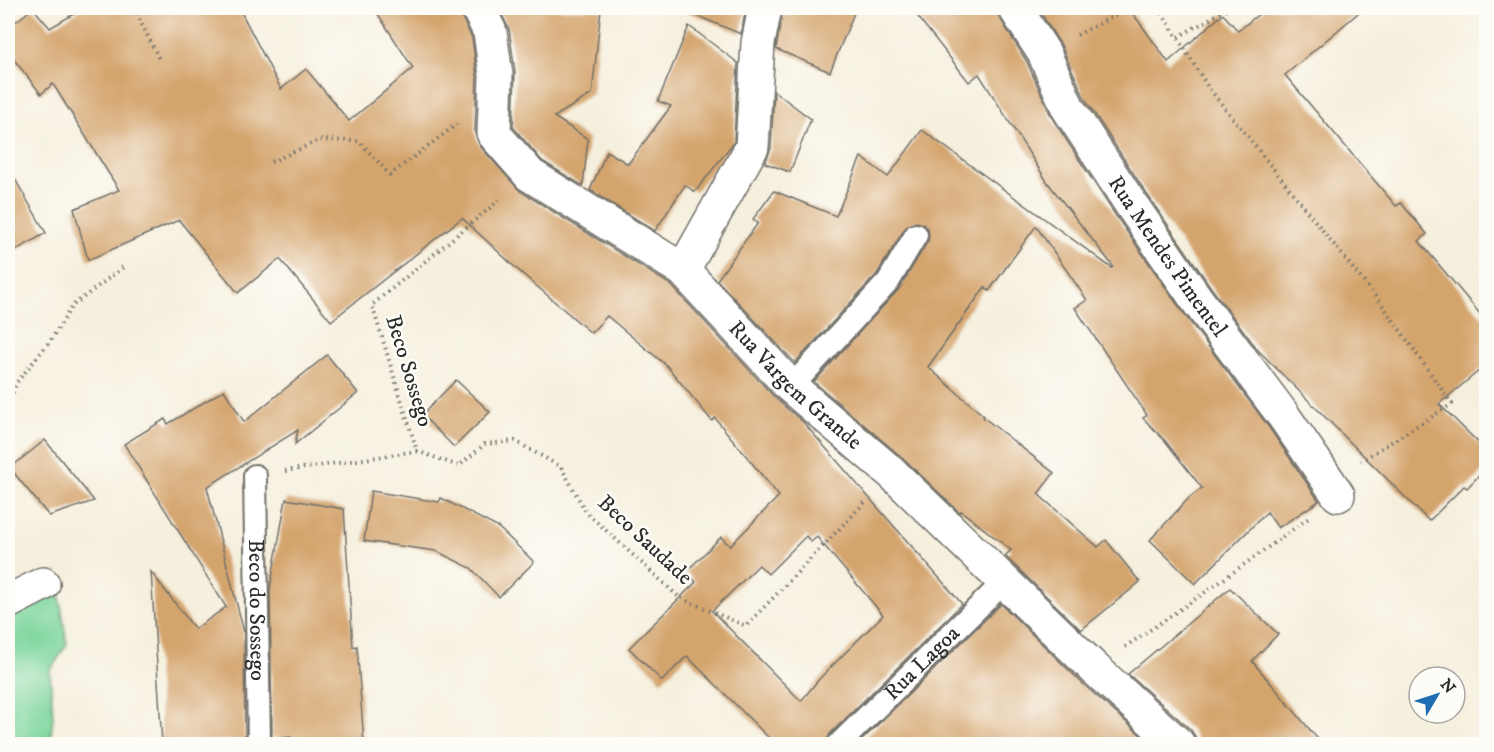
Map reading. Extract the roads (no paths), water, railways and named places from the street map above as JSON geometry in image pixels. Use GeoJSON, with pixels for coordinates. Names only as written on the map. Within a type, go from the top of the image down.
{"type":"FeatureCollection","features":[{"type":"Feature","properties":{"kind":"street","name":"Rua Vargem Grande"},"geometry":{"type":"LineString","coordinates":[[478,8],[490,32],[496,75],[494,134],[530,175],[682,270],[791,387],[893,474],[1095,669],[1178,744]]}},
{"type":"Feature","properties":{"kind":"street"},"geometry":{"type":"LineString","coordinates":[[682,270],[752,147],[758,43],[765,8]]}},
{"type":"Feature","properties":{"kind":"street","name":"Rua Mendes Pimentel"},"geometry":{"type":"LineString","coordinates":[[1015,8],[1044,53],[1068,108],[1130,203],[1338,495]]}},
{"type":"Feature","properties":{"kind":"street"},"geometry":{"type":"LineString","coordinates":[[8,602],[43,584]]}},
{"type":"Feature","properties":{"kind":"lane"},"geometry":{"type":"LineString","coordinates":[[791,387],[888,282],[916,235]]}},
{"type":"Feature","properties":{"kind":"lane","name":"Beco do Sossego"},"geometry":{"type":"LineString","coordinates":[[255,476],[259,744]]}},
{"type":"Feature","properties":{"kind":"lane","name":"Rua Lagoa"},"geometry":{"type":"LineString","coordinates":[[839,744],[1004,582]]}}]}
